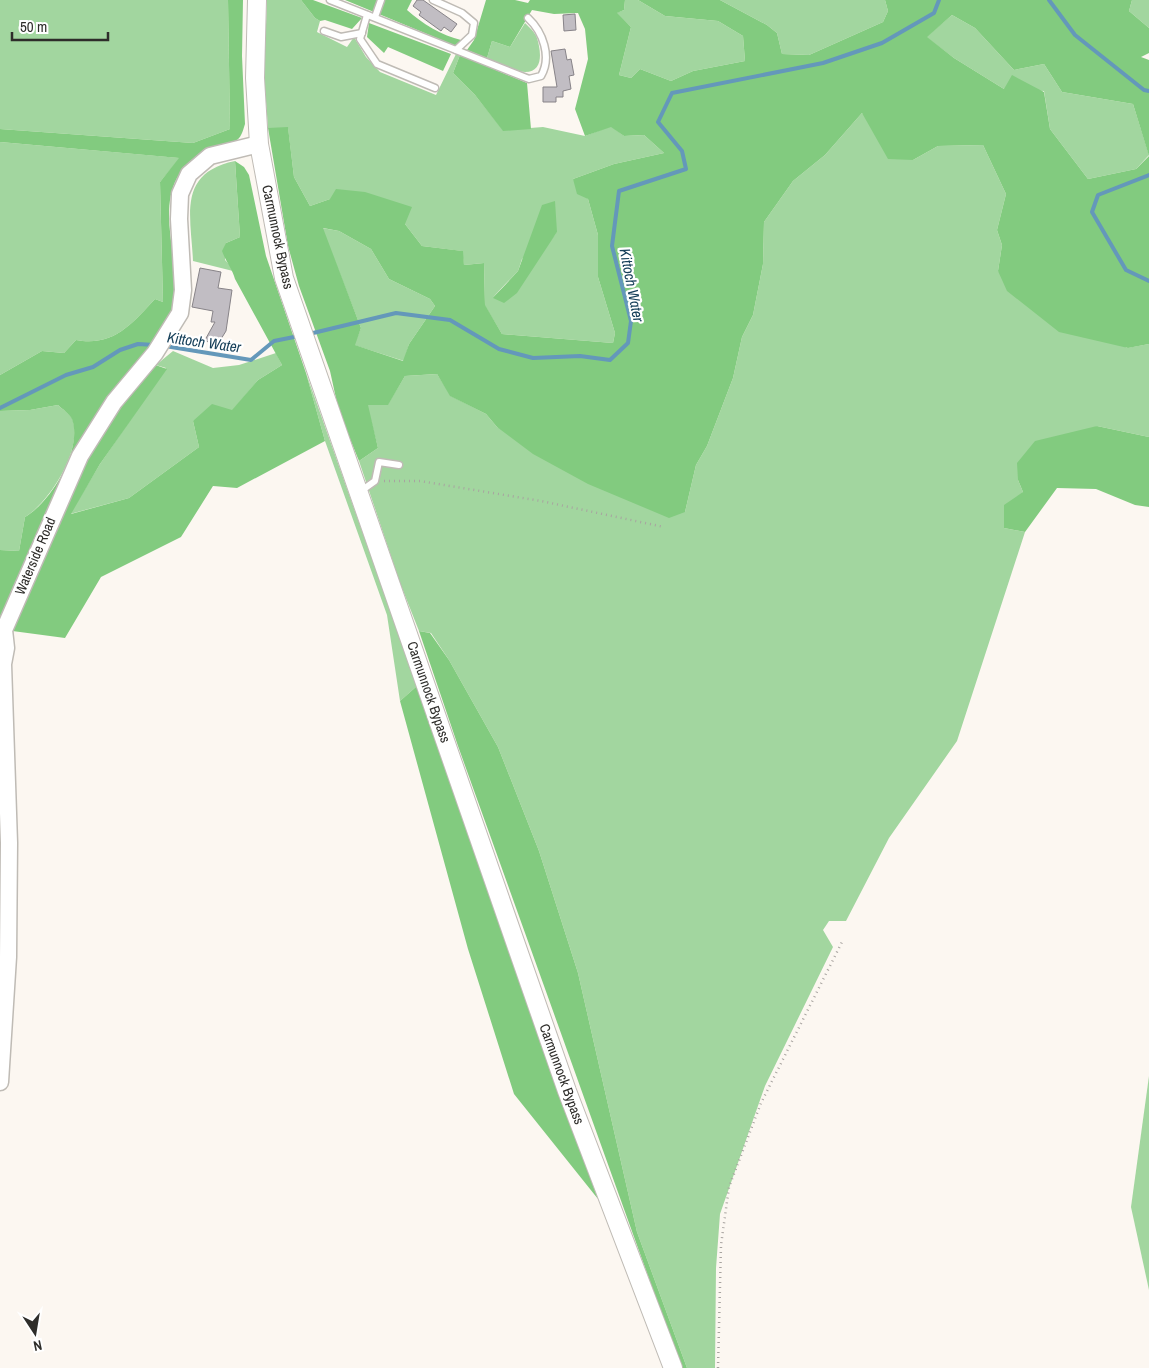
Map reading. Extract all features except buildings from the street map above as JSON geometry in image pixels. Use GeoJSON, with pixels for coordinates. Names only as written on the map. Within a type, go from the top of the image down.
{"type":"FeatureCollection","features":[{"type":"Feature","properties":{"kind":"main road","name":"Carmunnock Bypass"},"geometry":{"type":"LineString","coordinates":[[257,0],[255,78],[259,144],[284,278],[360,491],[567,1091],[673,1368]]}},
{"type":"Feature","properties":{"kind":"street","name":"Waterside Road"},"geometry":{"type":"LineString","coordinates":[[0,1082],[9,843],[3,664],[4,630],[80,456],[114,402],[155,353],[180,313],[182,290],[179,219],[180,194],[189,174],[210,156],[259,144]]}},
{"type":"Feature","properties":{"kind":"lane"},"geometry":{"type":"LineString","coordinates":[[330,0],[528,79],[541,76],[546,68],[543,40],[537,27],[528,18]]}},
{"type":"Feature","properties":{"kind":"lane"},"geometry":{"type":"LineString","coordinates":[[375,17],[381,0]]}},
{"type":"Feature","properties":{"kind":"lane"},"geometry":{"type":"LineString","coordinates":[[433,0],[462,13],[474,23],[472,35],[456,50]]}},
{"type":"Feature","properties":{"kind":"lane"},"geometry":{"type":"LineString","coordinates":[[367,15],[360,39],[377,64],[436,88]]}},
{"type":"Feature","properties":{"kind":"lane"},"geometry":{"type":"LineString","coordinates":[[324,32],[341,37],[362,33]]}},
{"type":"Feature","properties":{"kind":"lane"},"geometry":{"type":"LineString","coordinates":[[360,491],[375,481],[379,462],[399,465]]}},
{"type":"Feature","properties":{"kind":"path"},"geometry":{"type":"LineString","coordinates":[[375,481],[420,481],[541,501],[664,526]]}},
{"type":"Feature","properties":{"kind":"path"},"geometry":{"type":"LineString","coordinates":[[718,1368],[721,1245],[729,1187],[761,1103],[842,942]]}},
{"type":"Feature","properties":{"kind":"green space"},"geometry":{"type":"Polygon","coordinates":[[[0,0],[228,0],[230,129],[193,143],[0,129],[0,0]]]}},
{"type":"Feature","properties":{"kind":"green space"},"geometry":{"type":"Polygon","coordinates":[[[228,0],[243,0],[242,56],[245,124],[237,140],[201,153],[187,164],[177,178],[171,194],[169,210],[175,279],[171,311],[158,336],[141,360],[167,369],[100,464],[71,514],[129,498],[199,447],[193,421],[212,404],[232,410],[258,380],[282,365],[235,279],[222,251],[226,243],[240,237],[235,161],[244,167],[249,175],[266,256],[306,373],[325,441],[237,488],[213,486],[181,537],[101,577],[65,638],[5,630],[0,663],[0,550],[19,551],[25,517],[45,500],[62,474],[73,445],[74,431],[71,417],[58,405],[30,410],[0,411],[0,375],[42,351],[64,353],[76,340],[101,340],[111,337],[130,325],[155,299],[163,302],[160,182],[179,158],[0,142],[0,129],[193,143],[230,129],[228,0]]]}},
{"type":"Feature","properties":{"kind":"green space"},"geometry":{"type":"Polygon","coordinates":[[[267,0],[301,0],[315,18],[320,21],[317,32],[347,47],[354,37],[366,57],[380,72],[436,95],[456,54],[460,55],[453,73],[475,95],[503,130],[543,127],[585,136],[611,126],[624,136],[644,135],[664,153],[614,164],[573,179],[588,199],[598,235],[598,277],[615,333],[613,343],[502,334],[485,306],[484,263],[464,265],[462,251],[422,246],[405,224],[330,199],[310,206],[294,177],[288,128],[268,128],[264,75],[267,0]],[[557,232],[522,259],[518,271],[493,297],[547,245],[557,232]]]}},
{"type":"Feature","properties":{"kind":"green space"},"geometry":{"type":"Polygon","coordinates":[[[301,0],[313,0],[362,18],[352,29],[325,20],[320,21],[315,18],[301,0]]]}},
{"type":"Feature","properties":{"kind":"green space"},"geometry":{"type":"Polygon","coordinates":[[[345,0],[412,0],[407,10],[413,15],[440,32],[461,40],[456,46],[345,0]]]}},
{"type":"Feature","properties":{"kind":"green space"},"geometry":{"type":"Polygon","coordinates":[[[486,0],[515,0],[528,3],[530,0],[625,0],[624,10],[617,13],[631,27],[619,75],[631,78],[640,69],[671,81],[693,71],[745,61],[743,36],[718,21],[665,16],[638,0],[720,0],[767,25],[777,33],[782,54],[809,55],[883,22],[888,11],[885,0],[1132,0],[1129,11],[1149,28],[1149,53],[1141,57],[1149,60],[1149,156],[1149,344],[1128,348],[1059,332],[1007,291],[998,271],[1002,245],[997,230],[1006,194],[983,145],[938,146],[913,160],[888,159],[862,113],[825,155],[793,181],[764,222],[763,264],[753,315],[742,337],[733,378],[707,446],[696,465],[685,512],[669,518],[588,484],[533,454],[497,427],[486,414],[450,396],[437,374],[405,376],[388,405],[368,405],[378,448],[359,461],[339,412],[330,371],[299,286],[288,246],[268,128],[288,127],[294,177],[310,206],[330,199],[336,189],[365,192],[412,207],[405,224],[422,246],[463,251],[464,265],[484,263],[485,305],[502,334],[613,343],[615,333],[598,277],[598,235],[588,199],[577,194],[573,179],[614,164],[664,153],[644,135],[624,136],[611,127],[585,136],[575,109],[588,59],[585,29],[578,13],[554,14],[532,10],[510,47],[492,41],[487,58],[467,50],[474,40],[486,0]],[[952,15],[927,37],[954,58],[1004,89],[1012,75],[1044,92],[1050,129],[1088,179],[1136,169],[1149,156],[1133,104],[1062,92],[1044,64],[1014,70],[975,28],[952,15]],[[323,228],[361,328],[355,345],[403,361],[409,344],[435,306],[430,299],[389,279],[371,249],[339,231],[323,228]]]}},
{"type":"Feature","properties":{"kind":"green space"},"geometry":{"type":"Polygon","coordinates":[[[625,0],[638,0],[665,16],[718,21],[743,36],[745,61],[693,71],[671,81],[640,69],[631,78],[619,75],[631,27],[616,13],[624,10],[625,0]]]}},
{"type":"Feature","properties":{"kind":"green space"},"geometry":{"type":"Polygon","coordinates":[[[720,0],[885,0],[888,11],[883,22],[809,55],[782,54],[777,33],[767,25],[720,0]]]}},
{"type":"Feature","properties":{"kind":"green space"},"geometry":{"type":"Polygon","coordinates":[[[1132,0],[1149,0],[1149,28],[1129,11],[1132,0]]]}},
{"type":"Feature","properties":{"kind":"green space"},"geometry":{"type":"Polygon","coordinates":[[[952,15],[975,28],[1014,70],[1044,64],[1062,92],[1133,104],[1149,155],[1136,169],[1088,179],[1050,129],[1044,91],[1004,89],[954,58],[926,37],[952,15]]]}},
{"type":"Feature","properties":{"kind":"green space"},"geometry":{"type":"Polygon","coordinates":[[[369,23],[451,54],[443,71],[388,47],[384,53],[367,37],[369,23]]]}},
{"type":"Feature","properties":{"kind":"green space"},"geometry":{"type":"Polygon","coordinates":[[[525,23],[537,38],[540,60],[535,69],[520,72],[487,58],[492,41],[510,47],[525,23]]]}},
{"type":"Feature","properties":{"kind":"green space"},"geometry":{"type":"Polygon","coordinates":[[[460,55],[527,83],[531,129],[503,131],[475,95],[453,73],[460,55]]]}},
{"type":"Feature","properties":{"kind":"green space"},"geometry":{"type":"Polygon","coordinates":[[[862,113],[913,160],[938,146],[983,145],[1006,194],[997,230],[1002,245],[998,271],[1127,348],[1149,344],[1149,437],[1097,426],[1018,480],[1023,492],[1004,528],[1025,532],[957,741],[889,838],[846,921],[829,921],[823,930],[833,947],[765,1086],[720,1214],[716,1268],[715,1368],[687,1368],[637,1232],[578,973],[539,851],[498,747],[449,660],[431,633],[419,631],[400,583],[359,461],[378,448],[367,405],[388,404],[405,376],[437,374],[451,396],[486,414],[497,427],[685,512],[696,465],[707,446],[733,378],[742,337],[753,315],[763,264],[764,222],[793,181],[825,155],[862,113]]]}},
{"type":"Feature","properties":{"kind":"green space"},"geometry":{"type":"Polygon","coordinates":[[[0,142],[180,158],[160,182],[163,302],[155,299],[130,325],[111,337],[101,340],[76,340],[64,353],[42,351],[0,375],[0,142]]]}},
{"type":"Feature","properties":{"kind":"green space"},"geometry":{"type":"Polygon","coordinates":[[[235,161],[240,237],[226,243],[225,260],[234,269],[233,271],[193,261],[190,213],[196,186],[204,175],[216,167],[235,161]]]}},
{"type":"Feature","properties":{"kind":"green space"},"geometry":{"type":"Polygon","coordinates":[[[555,201],[557,232],[517,293],[504,303],[493,298],[518,271],[542,205],[555,201]]]}},
{"type":"Feature","properties":{"kind":"green space"},"geometry":{"type":"Polygon","coordinates":[[[322,228],[339,231],[371,249],[389,279],[430,299],[435,306],[409,344],[404,361],[354,345],[361,328],[322,228]]]}},
{"type":"Feature","properties":{"kind":"green space"},"geometry":{"type":"Polygon","coordinates":[[[173,351],[213,368],[239,365],[276,353],[282,365],[258,380],[232,411],[193,421],[199,447],[129,498],[70,514],[100,464],[166,368],[156,365],[173,351]]]}},
{"type":"Feature","properties":{"kind":"green space"},"geometry":{"type":"Polygon","coordinates":[[[306,373],[417,686],[400,701],[387,615],[325,441],[306,373]]]}},
{"type":"Feature","properties":{"kind":"green space"},"geometry":{"type":"Polygon","coordinates":[[[58,405],[72,418],[74,430],[73,444],[69,459],[54,487],[45,499],[25,517],[19,551],[0,550],[0,411],[30,410],[58,405]]]}},
{"type":"Feature","properties":{"kind":"green space"},"geometry":{"type":"Polygon","coordinates":[[[1097,426],[1149,437],[1149,507],[1135,505],[1096,489],[1057,488],[1025,532],[1004,528],[1004,505],[1023,492],[1018,480],[1017,463],[1035,441],[1097,426]]]}},
{"type":"Feature","properties":{"kind":"green space"},"geometry":{"type":"Polygon","coordinates":[[[419,631],[430,633],[449,660],[498,747],[539,851],[578,973],[637,1232],[687,1368],[681,1368],[458,746],[419,631]]]}},
{"type":"Feature","properties":{"kind":"green space"},"geometry":{"type":"Polygon","coordinates":[[[417,686],[529,1010],[598,1199],[514,1094],[468,949],[400,701],[417,686]]]}},
{"type":"Feature","properties":{"kind":"green space"},"geometry":{"type":"Polygon","coordinates":[[[1149,1076],[1149,1290],[1131,1207],[1149,1076]]]}},
{"type":"Feature","properties":{"kind":"waterway","name":"Kittoch Water"},"geometry":{"type":"LineString","coordinates":[[309,334],[396,313],[450,320],[499,349],[533,358],[580,356],[610,360],[628,343],[631,321],[612,246],[619,191],[686,169],[682,151],[658,122],[672,93],[823,63],[882,43],[934,13],[939,0]]}},
{"type":"Feature","properties":{"kind":"waterway","name":"Kittoch Water"},"geometry":{"type":"LineString","coordinates":[[1049,0],[1075,35],[1144,90],[1149,91]]}},
{"type":"Feature","properties":{"kind":"waterway","name":"Kittoch Water"},"geometry":{"type":"LineString","coordinates":[[1149,175],[1098,195],[1092,212],[1126,270],[1149,281]]}},
{"type":"Feature","properties":{"kind":"waterway","name":"Kittoch Water"},"geometry":{"type":"LineString","coordinates":[[165,346],[251,360],[274,341],[299,336]]}},
{"type":"Feature","properties":{"kind":"waterway","name":"Kittoch Water"},"geometry":{"type":"LineString","coordinates":[[0,408],[66,375],[93,367],[120,350],[138,344],[155,345]]}}]}
